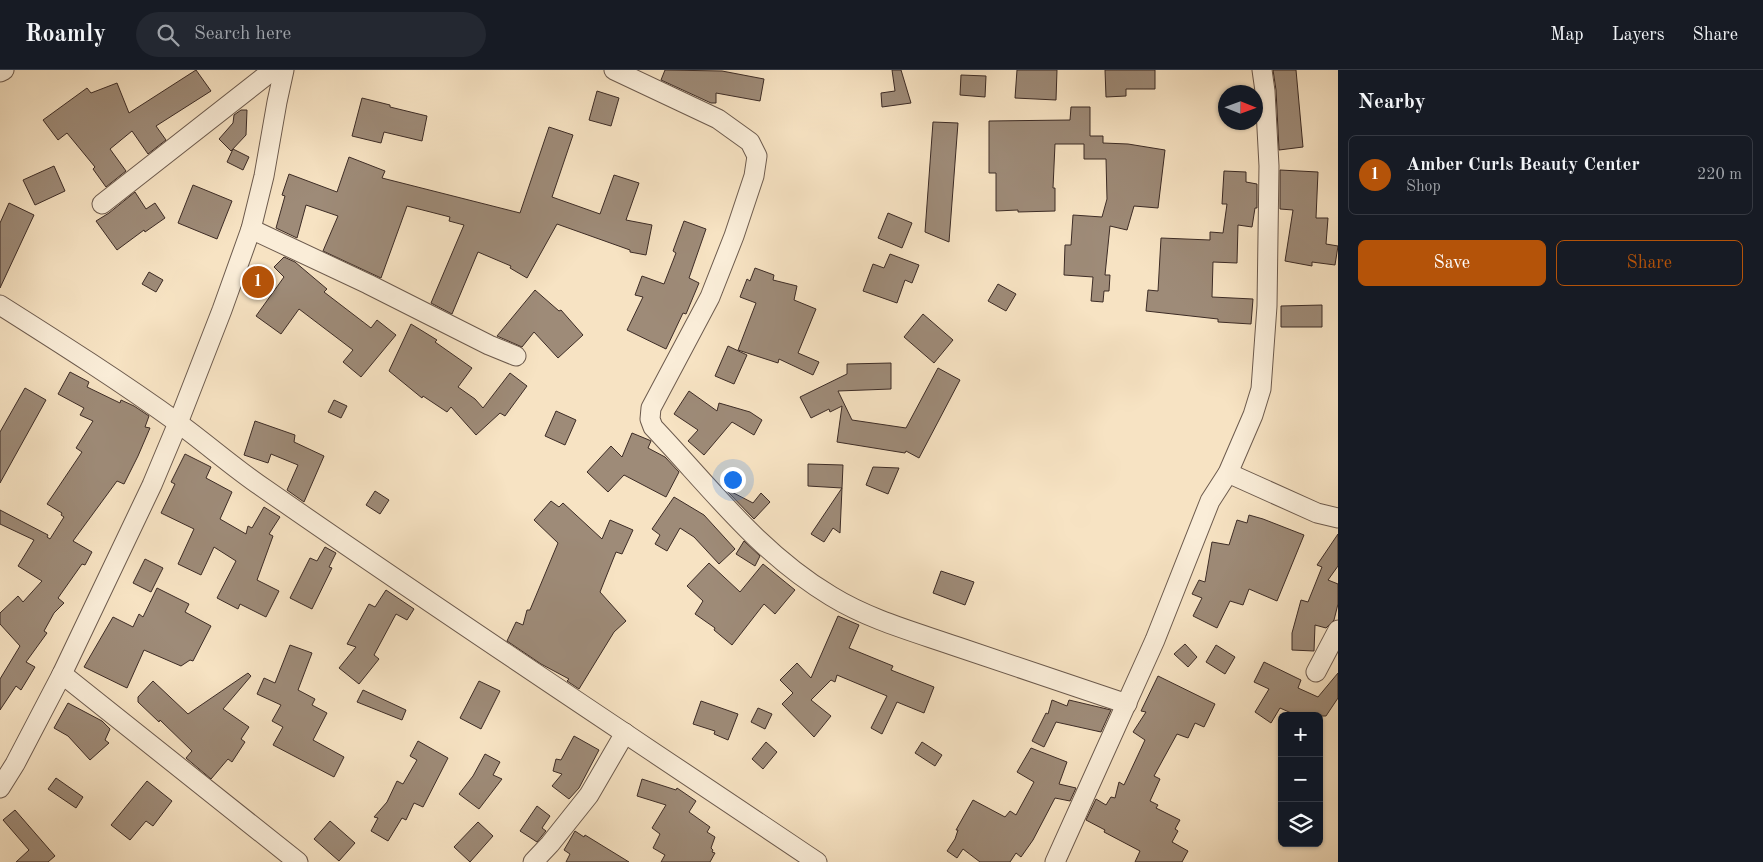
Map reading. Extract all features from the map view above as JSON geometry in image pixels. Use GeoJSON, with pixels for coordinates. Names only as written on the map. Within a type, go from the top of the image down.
{"type":"FeatureCollection","features":[{"type":"Feature","properties":{"kind":"street"},"geometry":{"type":"LineString","coordinates":[[0,72],[4,70]]}},
{"type":"Feature","properties":{"kind":"street"},"geometry":{"type":"LineString","coordinates":[[102,204],[273,70]]}},
{"type":"Feature","properties":{"kind":"street"},"geometry":{"type":"LineString","coordinates":[[0,788],[15,764],[62,674],[152,485],[178,423],[251,229],[264,176],[276,102],[284,70]]}},
{"type":"Feature","properties":{"kind":"street"},"geometry":{"type":"LineString","coordinates":[[614,70],[635,74],[718,119],[750,142],[756,156],[754,176],[746,202],[710,296],[651,408],[650,419],[653,427],[721,503],[753,535],[779,558],[831,596],[880,620],[1127,704]]}},
{"type":"Feature","properties":{"kind":"street"},"geometry":{"type":"LineString","coordinates":[[1055,862],[1155,640],[1210,501],[1228,473],[1253,416],[1261,390],[1267,306],[1269,166],[1262,70]]}},
{"type":"Feature","properties":{"kind":"street"},"geometry":{"type":"LineString","coordinates":[[251,229],[368,284],[481,341],[516,356]]}},
{"type":"Feature","properties":{"kind":"street"},"geometry":{"type":"LineString","coordinates":[[0,305],[178,423],[263,488],[443,613],[817,862]]}},
{"type":"Feature","properties":{"kind":"street"},"geometry":{"type":"LineString","coordinates":[[1228,473],[1317,513],[1338,518]]}},
{"type":"Feature","properties":{"kind":"street"},"geometry":{"type":"LineString","coordinates":[[1316,672],[1338,630]]}},
{"type":"Feature","properties":{"kind":"street"},"geometry":{"type":"LineString","coordinates":[[62,674],[298,862]]}},
{"type":"Feature","properties":{"kind":"street"},"geometry":{"type":"LineString","coordinates":[[533,862],[550,844],[589,795],[625,733]]}},
{"type":"Feature","properties":{"kind":"building"},"geometry":{"type":"Polygon","coordinates":[[[196,70],[211,91],[156,126],[166,140],[148,154],[132,131],[110,149],[126,171],[106,187],[93,169],[95,167],[67,133],[58,140],[43,120],[87,88],[91,93],[117,83],[129,113],[196,70]]]}},
{"type":"Feature","properties":{"kind":"building"},"geometry":{"type":"Polygon","coordinates":[[[665,70],[722,71],[764,79],[760,101],[716,93],[716,103],[711,103],[661,80],[665,70]]]}},
{"type":"Feature","properties":{"kind":"building"},"geometry":{"type":"Polygon","coordinates":[[[892,70],[901,70],[911,103],[882,107],[881,93],[895,91],[892,70]]]}},
{"type":"Feature","properties":{"kind":"building"},"geometry":{"type":"Polygon","coordinates":[[[1017,70],[1057,70],[1056,100],[1015,98],[1017,70]]]}},
{"type":"Feature","properties":{"kind":"building"},"geometry":{"type":"Polygon","coordinates":[[[1105,70],[1155,70],[1155,89],[1126,89],[1126,96],[1106,97],[1105,70]]]}},
{"type":"Feature","properties":{"kind":"building"},"geometry":{"type":"Polygon","coordinates":[[[1273,70],[1296,70],[1303,147],[1279,150],[1273,70]]]}},
{"type":"Feature","properties":{"kind":"building"},"geometry":{"type":"Polygon","coordinates":[[[961,75],[986,76],[985,97],[960,95],[961,75]]]}},
{"type":"Feature","properties":{"kind":"building"},"geometry":{"type":"Polygon","coordinates":[[[597,91],[619,98],[611,126],[589,120],[597,91]]]}},
{"type":"Feature","properties":{"kind":"building"},"geometry":{"type":"Polygon","coordinates":[[[362,98],[427,116],[422,141],[384,132],[381,143],[352,136],[362,98]]]}},
{"type":"Feature","properties":{"kind":"building"},"geometry":{"type":"Polygon","coordinates":[[[1071,107],[1090,107],[1090,136],[1103,136],[1103,143],[1128,144],[1165,150],[1158,208],[1134,206],[1127,230],[1110,226],[1105,275],[1110,275],[1109,291],[1104,291],[1103,302],[1091,301],[1093,277],[1064,275],[1065,245],[1071,245],[1073,215],[1102,217],[1107,199],[1106,159],[1084,159],[1084,144],[1055,144],[1053,188],[1055,188],[1055,211],[996,211],[996,173],[989,173],[989,121],[1070,120],[1071,107]]]}},
{"type":"Feature","properties":{"kind":"building"},"geometry":{"type":"Polygon","coordinates":[[[241,110],[247,110],[246,135],[231,151],[219,139],[233,123],[234,115],[241,110]]]}},
{"type":"Feature","properties":{"kind":"building"},"geometry":{"type":"Polygon","coordinates":[[[933,122],[958,123],[949,242],[925,232],[933,122]]]}},
{"type":"Feature","properties":{"kind":"building"},"geometry":{"type":"Polygon","coordinates":[[[549,127],[573,135],[552,197],[600,214],[614,175],[639,183],[626,220],[652,225],[646,255],[630,252],[630,250],[557,224],[527,278],[510,268],[511,266],[478,252],[452,314],[431,303],[464,225],[449,221],[450,217],[407,206],[381,278],[323,251],[338,216],[306,205],[297,238],[276,228],[285,196],[282,195],[289,174],[337,192],[349,157],[385,171],[382,178],[520,213],[549,127]]]}},
{"type":"Feature","properties":{"kind":"building"},"geometry":{"type":"Polygon","coordinates":[[[233,149],[249,157],[243,170],[227,162],[233,149]]]}},
{"type":"Feature","properties":{"kind":"building"},"geometry":{"type":"Polygon","coordinates":[[[54,166],[65,191],[35,205],[23,180],[54,166]]]}},
{"type":"Feature","properties":{"kind":"building"},"geometry":{"type":"Polygon","coordinates":[[[1280,170],[1318,172],[1316,218],[1328,218],[1326,244],[1338,246],[1335,265],[1312,262],[1312,266],[1285,261],[1293,210],[1280,209],[1280,170]]]}},
{"type":"Feature","properties":{"kind":"building"},"geometry":{"type":"Polygon","coordinates":[[[1224,171],[1246,172],[1246,182],[1257,184],[1257,208],[1255,208],[1252,227],[1238,225],[1237,263],[1213,262],[1212,297],[1253,299],[1251,324],[1218,322],[1218,319],[1146,311],[1148,290],[1158,291],[1161,238],[1210,240],[1210,232],[1223,233],[1227,204],[1222,204],[1224,171]]]}},
{"type":"Feature","properties":{"kind":"building"},"geometry":{"type":"Polygon","coordinates":[[[193,185],[232,201],[217,239],[178,223],[193,185]]]}},
{"type":"Feature","properties":{"kind":"building"},"geometry":{"type":"Polygon","coordinates":[[[135,192],[146,209],[155,203],[165,218],[145,232],[144,230],[117,250],[96,221],[135,192]]]}},
{"type":"Feature","properties":{"kind":"building"},"geometry":{"type":"Polygon","coordinates":[[[9,203],[34,215],[0,288],[0,223],[9,203]]]}},
{"type":"Feature","properties":{"kind":"building"},"geometry":{"type":"Polygon","coordinates":[[[888,213],[912,223],[902,248],[878,238],[888,213]]]}},
{"type":"Feature","properties":{"kind":"building"},"geometry":{"type":"Polygon","coordinates":[[[684,221],[706,229],[689,278],[699,283],[686,314],[683,313],[666,349],[627,330],[643,297],[635,295],[642,276],[664,284],[676,253],[673,251],[684,221]]]}},
{"type":"Feature","properties":{"kind":"building"},"geometry":{"type":"Polygon","coordinates":[[[890,254],[919,265],[912,283],[905,280],[897,303],[863,291],[873,264],[884,268],[890,254]]]}},
{"type":"Feature","properties":{"kind":"building"},"geometry":{"type":"Polygon","coordinates":[[[284,257],[295,262],[327,289],[324,292],[371,328],[377,320],[396,335],[361,377],[343,362],[353,350],[299,309],[281,334],[256,316],[284,277],[274,267],[284,257]]]}},
{"type":"Feature","properties":{"kind":"building"},"geometry":{"type":"Polygon","coordinates":[[[755,268],[774,275],[773,280],[797,286],[794,300],[816,309],[798,353],[819,362],[813,375],[779,359],[778,363],[738,350],[756,303],[740,297],[747,279],[750,281],[755,268]]]}},
{"type":"Feature","properties":{"kind":"building"},"geometry":{"type":"Polygon","coordinates":[[[149,272],[163,280],[156,292],[142,284],[149,272]]]}},
{"type":"Feature","properties":{"kind":"building"},"geometry":{"type":"Polygon","coordinates":[[[998,284],[1016,294],[1006,311],[988,301],[998,284]]]}},
{"type":"Feature","properties":{"kind":"building"},"geometry":{"type":"Polygon","coordinates":[[[535,290],[559,311],[561,310],[583,335],[558,358],[534,332],[522,347],[497,336],[535,290]]]}},
{"type":"Feature","properties":{"kind":"building"},"geometry":{"type":"Polygon","coordinates":[[[1322,305],[1322,327],[1281,327],[1281,306],[1322,305]]]}},
{"type":"Feature","properties":{"kind":"building"},"geometry":{"type":"Polygon","coordinates":[[[923,314],[953,340],[934,363],[904,337],[923,314]]]}},
{"type":"Feature","properties":{"kind":"building"},"geometry":{"type":"Polygon","coordinates":[[[411,324],[437,340],[435,342],[472,368],[458,387],[475,399],[483,408],[510,373],[527,386],[505,416],[500,413],[476,435],[451,407],[447,412],[423,396],[422,398],[389,371],[411,324]]]}},
{"type":"Feature","properties":{"kind":"building"},"geometry":{"type":"Polygon","coordinates":[[[728,346],[747,355],[734,384],[715,376],[728,346]]]}},
{"type":"Feature","properties":{"kind":"building"},"geometry":{"type":"Polygon","coordinates":[[[891,363],[891,389],[838,391],[852,420],[906,428],[938,368],[960,380],[919,458],[906,451],[905,453],[837,442],[842,406],[830,412],[829,409],[811,418],[800,397],[847,374],[847,364],[891,363]]]}},
{"type":"Feature","properties":{"kind":"building"},"geometry":{"type":"Polygon","coordinates":[[[70,372],[89,382],[87,387],[120,403],[121,400],[134,406],[149,416],[145,427],[150,428],[124,484],[117,481],[73,541],[92,552],[85,565],[82,564],[58,598],[64,603],[54,613],[44,631],[47,633],[26,662],[35,667],[21,690],[16,686],[0,710],[0,679],[20,646],[0,624],[0,613],[18,596],[23,602],[42,581],[18,566],[34,540],[0,524],[0,510],[48,535],[47,537],[50,539],[64,517],[61,515],[62,513],[47,504],[82,452],[76,448],[93,421],[80,415],[84,408],[58,394],[70,372]]]}},
{"type":"Feature","properties":{"kind":"building"},"geometry":{"type":"Polygon","coordinates":[[[25,388],[46,400],[0,483],[0,432],[25,388]]]}},
{"type":"Feature","properties":{"kind":"building"},"geometry":{"type":"Polygon","coordinates":[[[689,391],[717,411],[719,403],[750,412],[762,420],[754,435],[732,422],[704,455],[688,441],[698,430],[674,414],[689,391]]]}},
{"type":"Feature","properties":{"kind":"building"},"geometry":{"type":"Polygon","coordinates":[[[334,400],[347,406],[341,418],[328,412],[334,400]]]}},
{"type":"Feature","properties":{"kind":"building"},"geometry":{"type":"Polygon","coordinates":[[[556,411],[576,420],[565,445],[545,436],[556,411]]]}},
{"type":"Feature","properties":{"kind":"building"},"geometry":{"type":"Polygon","coordinates":[[[255,421],[295,435],[294,442],[324,456],[304,502],[287,490],[298,465],[271,454],[268,463],[244,455],[255,421]]]}},
{"type":"Feature","properties":{"kind":"building"},"geometry":{"type":"Polygon","coordinates":[[[632,433],[651,441],[648,448],[665,457],[679,472],[666,497],[624,475],[608,492],[587,472],[611,446],[622,457],[632,433]]]}},
{"type":"Feature","properties":{"kind":"building"},"geometry":{"type":"Polygon","coordinates":[[[185,454],[211,467],[206,478],[232,492],[220,519],[246,534],[248,526],[252,528],[264,507],[280,517],[269,534],[273,536],[257,580],[279,591],[266,617],[240,604],[238,609],[217,598],[236,561],[214,547],[201,575],[178,564],[194,529],[161,513],[175,484],[171,482],[185,454]]]}},
{"type":"Feature","properties":{"kind":"building"},"geometry":{"type":"Polygon","coordinates":[[[808,464],[843,465],[842,488],[808,486],[808,464]]]}},
{"type":"Feature","properties":{"kind":"building"},"geometry":{"type":"Polygon","coordinates":[[[873,467],[899,468],[888,494],[866,485],[873,467]]]}},
{"type":"Feature","properties":{"kind":"building"},"geometry":{"type":"Polygon","coordinates":[[[724,488],[753,503],[761,493],[770,502],[754,519],[724,488]]]}},
{"type":"Feature","properties":{"kind":"building"},"geometry":{"type":"Polygon","coordinates":[[[842,488],[840,533],[833,528],[824,542],[811,534],[842,488]]]}},
{"type":"Feature","properties":{"kind":"building"},"geometry":{"type":"Polygon","coordinates":[[[375,491],[389,500],[380,514],[366,505],[375,491]]]}},
{"type":"Feature","properties":{"kind":"building"},"geometry":{"type":"Polygon","coordinates":[[[674,497],[704,515],[735,549],[719,564],[694,537],[680,528],[667,551],[655,544],[660,535],[652,529],[674,497]]]}},
{"type":"Feature","properties":{"kind":"building"},"geometry":{"type":"Polygon","coordinates":[[[551,501],[559,507],[563,503],[602,539],[610,520],[633,530],[622,554],[616,552],[600,592],[626,621],[614,632],[579,689],[567,681],[569,679],[541,664],[507,641],[516,622],[523,625],[527,610],[530,610],[558,543],[534,520],[551,501]]]}},
{"type":"Feature","properties":{"kind":"building"},"geometry":{"type":"Polygon","coordinates":[[[1249,515],[1304,535],[1277,601],[1249,589],[1243,605],[1230,601],[1217,628],[1193,616],[1202,598],[1192,594],[1199,580],[1205,582],[1212,542],[1229,545],[1237,520],[1247,523],[1249,515]]]}},
{"type":"Feature","properties":{"kind":"building"},"geometry":{"type":"Polygon","coordinates":[[[1338,534],[1338,566],[1328,580],[1338,584],[1338,604],[1334,620],[1326,628],[1315,625],[1314,651],[1292,650],[1292,633],[1301,600],[1308,602],[1322,567],[1317,565],[1338,534]]]}},
{"type":"Feature","properties":{"kind":"building"},"geometry":{"type":"Polygon","coordinates":[[[744,541],[760,556],[755,566],[736,554],[744,541]]]}},
{"type":"Feature","properties":{"kind":"building"},"geometry":{"type":"Polygon","coordinates":[[[325,547],[336,553],[329,567],[332,568],[312,609],[290,598],[310,558],[317,561],[325,547]]]}},
{"type":"Feature","properties":{"kind":"building"},"geometry":{"type":"Polygon","coordinates":[[[145,559],[163,568],[151,592],[133,583],[145,559]]]}},
{"type":"Feature","properties":{"kind":"building"},"geometry":{"type":"Polygon","coordinates":[[[709,563],[740,592],[763,564],[795,590],[775,614],[764,604],[732,645],[714,630],[715,628],[695,614],[703,601],[687,586],[709,563]]]}},
{"type":"Feature","properties":{"kind":"building"},"geometry":{"type":"Polygon","coordinates":[[[941,571],[974,582],[965,605],[933,593],[941,571]]]}},
{"type":"Feature","properties":{"kind":"building"},"geometry":{"type":"Polygon","coordinates":[[[157,588],[189,604],[185,612],[211,626],[193,661],[190,660],[181,666],[144,650],[127,688],[84,667],[113,617],[133,627],[139,614],[143,617],[157,588]]]}},
{"type":"Feature","properties":{"kind":"building"},"geometry":{"type":"Polygon","coordinates":[[[386,590],[414,609],[407,620],[396,614],[374,655],[379,659],[359,684],[339,668],[356,647],[347,644],[369,604],[375,607],[386,590]]]}},
{"type":"Feature","properties":{"kind":"building"},"geometry":{"type":"Polygon","coordinates":[[[838,616],[859,625],[849,648],[893,666],[891,670],[934,687],[924,713],[897,702],[882,734],[871,728],[887,696],[837,675],[835,682],[831,680],[811,700],[831,716],[814,737],[782,704],[793,693],[780,680],[797,663],[811,678],[838,616]]]}},
{"type":"Feature","properties":{"kind":"building"},"geometry":{"type":"Polygon","coordinates":[[[1185,644],[1197,657],[1188,667],[1174,654],[1185,644]]]}},
{"type":"Feature","properties":{"kind":"building"},"geometry":{"type":"Polygon","coordinates":[[[290,645],[312,653],[298,690],[315,699],[312,705],[327,713],[313,740],[344,757],[334,777],[273,745],[283,727],[272,721],[281,705],[257,694],[264,678],[275,683],[290,645]]]}},
{"type":"Feature","properties":{"kind":"building"},"geometry":{"type":"Polygon","coordinates":[[[1216,645],[1235,657],[1225,674],[1206,662],[1216,645]]]}},
{"type":"Feature","properties":{"kind":"building"},"geometry":{"type":"Polygon","coordinates":[[[1264,662],[1301,680],[1298,688],[1318,697],[1338,673],[1338,698],[1326,716],[1323,716],[1323,712],[1289,712],[1280,708],[1271,723],[1255,712],[1269,689],[1254,682],[1264,662]]]}},
{"type":"Feature","properties":{"kind":"building"},"geometry":{"type":"Polygon","coordinates":[[[248,673],[251,676],[223,709],[249,727],[241,739],[245,742],[232,762],[228,759],[211,779],[186,758],[192,751],[138,702],[138,697],[153,681],[188,714],[248,673]]]}},
{"type":"Feature","properties":{"kind":"building"},"geometry":{"type":"Polygon","coordinates":[[[1158,676],[1215,704],[1204,727],[1195,723],[1188,738],[1177,734],[1154,776],[1160,779],[1150,801],[1158,805],[1156,808],[1180,820],[1175,829],[1178,831],[1172,842],[1188,851],[1182,862],[1135,862],[1140,851],[1086,820],[1096,799],[1106,805],[1111,797],[1115,798],[1119,782],[1124,785],[1145,740],[1133,732],[1146,712],[1141,711],[1158,676]]]}},
{"type":"Feature","properties":{"kind":"building"},"geometry":{"type":"Polygon","coordinates":[[[479,681],[500,691],[481,729],[460,718],[479,681]]]}},
{"type":"Feature","properties":{"kind":"building"},"geometry":{"type":"Polygon","coordinates":[[[363,690],[406,710],[402,720],[357,702],[363,690]]]}},
{"type":"Feature","properties":{"kind":"building"},"geometry":{"type":"Polygon","coordinates":[[[1052,700],[1067,706],[1069,700],[1111,710],[1101,732],[1056,722],[1044,747],[1032,741],[1046,713],[1048,714],[1052,700]]]}},
{"type":"Feature","properties":{"kind":"building"},"geometry":{"type":"Polygon","coordinates":[[[701,701],[738,714],[728,740],[714,734],[715,731],[693,724],[701,701]]]}},
{"type":"Feature","properties":{"kind":"building"},"geometry":{"type":"Polygon","coordinates":[[[68,703],[102,721],[110,729],[105,740],[109,743],[90,760],[68,736],[54,728],[68,703]]]}},
{"type":"Feature","properties":{"kind":"building"},"geometry":{"type":"Polygon","coordinates":[[[758,708],[772,714],[765,729],[751,722],[758,708]]]}},
{"type":"Feature","properties":{"kind":"building"},"geometry":{"type":"Polygon","coordinates":[[[574,736],[599,750],[579,788],[569,799],[552,786],[562,774],[553,771],[556,759],[561,760],[574,736]]]}},
{"type":"Feature","properties":{"kind":"building"},"geometry":{"type":"Polygon","coordinates":[[[418,741],[448,758],[423,807],[414,803],[406,820],[402,818],[388,841],[371,831],[378,818],[374,817],[387,802],[397,781],[403,784],[417,760],[410,756],[418,741]]]}},
{"type":"Feature","properties":{"kind":"building"},"geometry":{"type":"Polygon","coordinates":[[[766,742],[777,752],[763,769],[752,759],[766,742]]]}},
{"type":"Feature","properties":{"kind":"building"},"geometry":{"type":"Polygon","coordinates":[[[922,742],[942,755],[935,766],[915,753],[922,742]]]}},
{"type":"Feature","properties":{"kind":"building"},"geometry":{"type":"Polygon","coordinates":[[[1031,748],[1067,762],[1059,784],[1076,788],[1070,801],[1055,798],[1033,840],[1021,857],[1016,853],[1010,862],[980,862],[963,849],[957,858],[947,851],[955,839],[958,830],[956,830],[973,800],[1005,817],[1010,811],[1016,815],[1034,782],[1017,772],[1031,748]]]}},
{"type":"Feature","properties":{"kind":"building"},"geometry":{"type":"Polygon","coordinates":[[[485,754],[500,762],[493,775],[502,779],[479,809],[459,794],[473,776],[485,754]]]}},
{"type":"Feature","properties":{"kind":"building"},"geometry":{"type":"Polygon","coordinates":[[[56,778],[83,797],[76,808],[48,789],[56,778]]]}},
{"type":"Feature","properties":{"kind":"building"},"geometry":{"type":"Polygon","coordinates":[[[642,779],[676,790],[677,788],[696,801],[689,812],[710,827],[707,832],[715,837],[711,848],[712,852],[715,853],[710,862],[661,862],[665,855],[653,848],[660,834],[652,828],[666,805],[637,796],[642,779]]]}},
{"type":"Feature","properties":{"kind":"building"},"geometry":{"type":"Polygon","coordinates":[[[147,781],[172,801],[153,826],[146,821],[130,840],[111,825],[147,781]]]}},
{"type":"Feature","properties":{"kind":"building"},"geometry":{"type":"Polygon","coordinates":[[[537,806],[550,816],[542,828],[546,831],[537,842],[520,831],[537,806]]]}},
{"type":"Feature","properties":{"kind":"building"},"geometry":{"type":"Polygon","coordinates":[[[15,810],[55,856],[48,862],[16,862],[29,850],[3,820],[15,810]]]}},
{"type":"Feature","properties":{"kind":"building"},"geometry":{"type":"Polygon","coordinates":[[[330,821],[355,843],[339,861],[314,839],[330,821]]]}},
{"type":"Feature","properties":{"kind":"building"},"geometry":{"type":"Polygon","coordinates":[[[478,822],[493,836],[470,862],[454,847],[478,822]]]}},
{"type":"Feature","properties":{"kind":"building"},"geometry":{"type":"Polygon","coordinates":[[[575,831],[584,837],[585,835],[629,862],[566,862],[570,854],[564,850],[575,831]]]}},
{"type":"Feature","properties":{"kind":"place","name":"Amber Curls Beauty Center"},"geometry":{"type":"Point","coordinates":[258,282]}}]}
